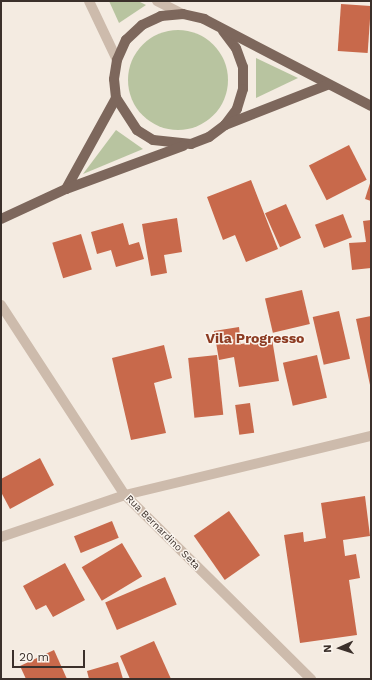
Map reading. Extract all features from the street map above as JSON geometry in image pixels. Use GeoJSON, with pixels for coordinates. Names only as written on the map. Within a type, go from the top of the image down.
{"type":"FeatureCollection","features":[{"type":"Feature","properties":{"kind":"main road"},"geometry":{"type":"LineString","coordinates":[[191,144],[153,140],[137,130],[116,98],[114,79],[117,60],[126,40],[142,26],[161,16],[182,14],[204,19],[223,31],[276,55],[327,85],[371,106]]}},
{"type":"Feature","properties":{"kind":"main road"},"geometry":{"type":"LineString","coordinates":[[223,31],[236,48],[243,67],[243,88],[237,109],[225,125]]}},
{"type":"Feature","properties":{"kind":"main road"},"geometry":{"type":"LineString","coordinates":[[1,219],[66,189],[209,137],[225,125],[327,85]]}},
{"type":"Feature","properties":{"kind":"main road"},"geometry":{"type":"LineString","coordinates":[[66,189],[116,98]]}},
{"type":"Feature","properties":{"kind":"street"},"geometry":{"type":"LineString","coordinates":[[89,1],[117,60]]}},
{"type":"Feature","properties":{"kind":"street"},"geometry":{"type":"LineString","coordinates":[[157,1],[182,14]]}},
{"type":"Feature","properties":{"kind":"street","name":"Rua Bernardino Seta"},"geometry":{"type":"LineString","coordinates":[[1,305],[125,495],[311,679]]}},
{"type":"Feature","properties":{"kind":"street"},"geometry":{"type":"LineString","coordinates":[[1,537],[125,495],[371,436]]}},
{"type":"Feature","properties":{"kind":"green space"},"geometry":{"type":"Polygon","coordinates":[[[109,1],[138,1],[146,5],[119,23],[109,1]]]}},
{"type":"Feature","properties":{"kind":"green space"},"geometry":{"type":"Polygon","coordinates":[[[178,30],[188,31],[206,38],[220,52],[227,70],[227,90],[220,108],[206,122],[188,129],[178,130],[168,129],[150,122],[136,108],[129,90],[128,80],[129,70],[136,52],[150,38],[168,31],[178,30]]]}},
{"type":"Feature","properties":{"kind":"green space"},"geometry":{"type":"Polygon","coordinates":[[[256,58],[298,78],[256,98],[256,58]]]}},
{"type":"Feature","properties":{"kind":"green space"},"geometry":{"type":"Polygon","coordinates":[[[116,130],[143,149],[83,174],[116,130]]]}},
{"type":"Feature","properties":{"kind":"building"},"geometry":{"type":"Polygon","coordinates":[[[341,4],[371,6],[368,53],[338,51],[341,4]]]}},
{"type":"Feature","properties":{"kind":"building"},"geometry":{"type":"Polygon","coordinates":[[[349,145],[367,180],[327,200],[309,165],[349,145]]]}},
{"type":"Feature","properties":{"kind":"building"},"geometry":{"type":"Polygon","coordinates":[[[251,180],[278,249],[246,262],[235,235],[223,240],[207,197],[251,180]]]}},
{"type":"Feature","properties":{"kind":"building"},"geometry":{"type":"Polygon","coordinates":[[[371,180],[371,201],[365,199],[371,180]]]}},
{"type":"Feature","properties":{"kind":"building"},"geometry":{"type":"Polygon","coordinates":[[[286,204],[301,238],[280,247],[265,213],[286,204]]]}},
{"type":"Feature","properties":{"kind":"building"},"geometry":{"type":"Polygon","coordinates":[[[343,214],[352,237],[324,248],[315,225],[343,214]]]}},
{"type":"Feature","properties":{"kind":"building"},"geometry":{"type":"Polygon","coordinates":[[[177,218],[182,252],[164,255],[167,273],[151,276],[142,224],[177,218]]]}},
{"type":"Feature","properties":{"kind":"building"},"geometry":{"type":"Polygon","coordinates":[[[371,220],[371,268],[352,270],[349,243],[366,242],[363,221],[371,220]]]}},
{"type":"Feature","properties":{"kind":"building"},"geometry":{"type":"Polygon","coordinates":[[[123,223],[129,245],[139,242],[144,259],[116,267],[111,250],[97,254],[91,232],[123,223]]]}},
{"type":"Feature","properties":{"kind":"building"},"geometry":{"type":"Polygon","coordinates":[[[81,234],[92,269],[63,278],[52,243],[81,234]]]}},
{"type":"Feature","properties":{"kind":"building"},"geometry":{"type":"Polygon","coordinates":[[[302,290],[310,324],[273,333],[265,299],[302,290]]]}},
{"type":"Feature","properties":{"kind":"building"},"geometry":{"type":"Polygon","coordinates":[[[339,311],[350,359],[324,365],[313,317],[339,311]]]}},
{"type":"Feature","properties":{"kind":"building"},"geometry":{"type":"Polygon","coordinates":[[[371,316],[371,385],[370,385],[356,319],[371,316]]]}},
{"type":"Feature","properties":{"kind":"building"},"geometry":{"type":"Polygon","coordinates":[[[239,327],[241,344],[272,339],[279,381],[239,387],[234,357],[219,360],[214,331],[239,327]]]}},
{"type":"Feature","properties":{"kind":"building"},"geometry":{"type":"Polygon","coordinates":[[[164,345],[172,378],[154,383],[166,433],[131,440],[112,358],[164,345]]]}},
{"type":"Feature","properties":{"kind":"building"},"geometry":{"type":"Polygon","coordinates":[[[217,355],[223,415],[194,418],[188,358],[217,355]]]}},
{"type":"Feature","properties":{"kind":"building"},"geometry":{"type":"Polygon","coordinates":[[[317,355],[327,398],[293,406],[283,363],[317,355]]]}},
{"type":"Feature","properties":{"kind":"building"},"geometry":{"type":"Polygon","coordinates":[[[250,403],[254,433],[239,435],[235,405],[250,403]]]}},
{"type":"Feature","properties":{"kind":"building"},"geometry":{"type":"Polygon","coordinates":[[[40,458],[54,485],[10,509],[1,492],[1,479],[40,458]]]}},
{"type":"Feature","properties":{"kind":"building"},"geometry":{"type":"Polygon","coordinates":[[[365,496],[370,536],[343,540],[345,556],[356,554],[360,578],[349,580],[357,635],[300,643],[284,535],[303,532],[304,542],[326,538],[321,503],[365,496]]]}},
{"type":"Feature","properties":{"kind":"building"},"geometry":{"type":"Polygon","coordinates":[[[229,511],[260,555],[225,580],[194,536],[229,511]]]}},
{"type":"Feature","properties":{"kind":"building"},"geometry":{"type":"Polygon","coordinates":[[[112,521],[119,538],[81,553],[74,536],[112,521]]]}},
{"type":"Feature","properties":{"kind":"building"},"geometry":{"type":"Polygon","coordinates":[[[122,543],[142,576],[102,601],[82,567],[122,543]]]}},
{"type":"Feature","properties":{"kind":"building"},"geometry":{"type":"Polygon","coordinates":[[[65,563],[85,600],[53,617],[46,605],[36,610],[23,586],[65,563]]]}},
{"type":"Feature","properties":{"kind":"building"},"geometry":{"type":"Polygon","coordinates":[[[165,577],[177,605],[117,630],[105,602],[165,577]]]}},
{"type":"Feature","properties":{"kind":"building"},"geometry":{"type":"Polygon","coordinates":[[[154,641],[171,679],[130,679],[120,656],[154,641]]]}},
{"type":"Feature","properties":{"kind":"building"},"geometry":{"type":"Polygon","coordinates":[[[54,650],[67,679],[26,679],[20,666],[54,650]]]}},
{"type":"Feature","properties":{"kind":"building"},"geometry":{"type":"Polygon","coordinates":[[[118,662],[123,679],[89,679],[87,671],[118,662]]]}},
{"type":"Feature","properties":{"kind":"district","name":"Vila Progresso"},"geometry":{"type":"Point","coordinates":[255,338]}}]}
